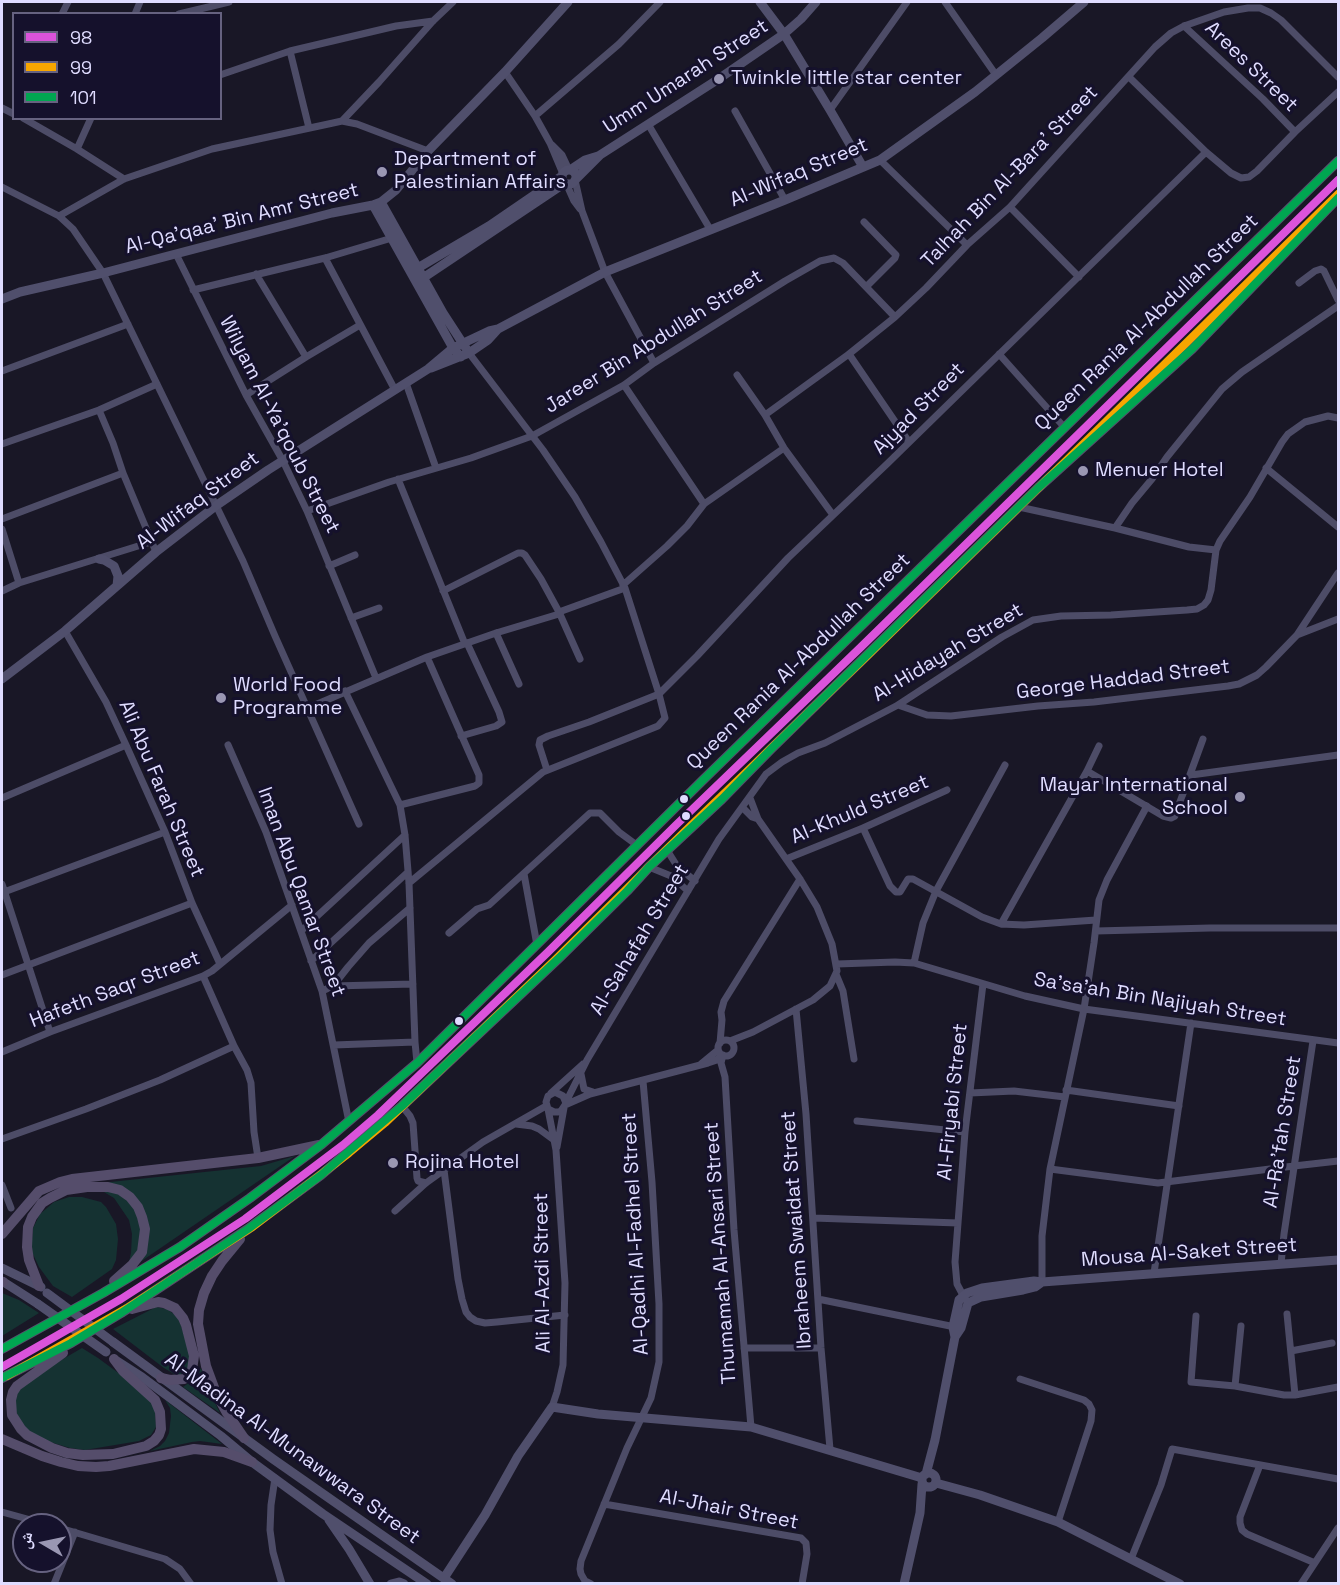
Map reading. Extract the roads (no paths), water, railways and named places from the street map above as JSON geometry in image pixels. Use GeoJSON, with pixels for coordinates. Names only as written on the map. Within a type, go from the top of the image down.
{"type":"FeatureCollection","features":[{"type":"Feature","properties":{"kind":"main road","name":"Queen Rania Al-Abdullah Street"},"geometry":{"type":"LineString","coordinates":[[2,1349],[180,1247],[322,1144],[417,1063],[1338,161]]}},
{"type":"Feature","properties":{"kind":"main road"},"geometry":{"type":"LineString","coordinates":[[2,1378],[71,1344],[248,1229],[321,1175],[402,1106],[722,799],[1038,488],[1192,348],[1338,198]]}},
{"type":"Feature","properties":{"kind":"main road"},"geometry":{"type":"LineString","coordinates":[[2,1234],[39,1191],[60,1182],[258,1158],[322,1144]]}},
{"type":"Feature","properties":{"kind":"main road"},"geometry":{"type":"LineString","coordinates":[[43,1289],[29,1260],[26,1238],[32,1217],[42,1203],[66,1190],[108,1187],[120,1190],[130,1197],[138,1207],[145,1229],[142,1252],[103,1293]]}},
{"type":"Feature","properties":{"kind":"main road"},"geometry":{"type":"LineString","coordinates":[[244,1438],[216,1394],[206,1366],[198,1324],[201,1301],[212,1276],[248,1229]]}},
{"type":"Feature","properties":{"kind":"main road"},"geometry":{"type":"LineString","coordinates":[[121,1313],[158,1302],[170,1305],[183,1318],[194,1356],[192,1370],[184,1379],[161,1378]]}},
{"type":"Feature","properties":{"kind":"main road"},"geometry":{"type":"LineString","coordinates":[[71,1344],[58,1357],[17,1386],[11,1400],[12,1415],[27,1435],[67,1453],[113,1454],[146,1446],[159,1435],[161,1417],[155,1400],[110,1356]]}},
{"type":"Feature","properties":{"kind":"main road"},"geometry":{"type":"LineString","coordinates":[[2,1439],[61,1462],[78,1466],[109,1466],[194,1449],[224,1452],[252,1462]]}},
{"type":"Feature","properties":{"kind":"street"},"geometry":{"type":"LineString","coordinates":[[183,12],[203,2]]}},
{"type":"Feature","properties":{"kind":"street"},"geometry":{"type":"LineString","coordinates":[[183,12],[229,2]]}},
{"type":"Feature","properties":{"kind":"street"},"geometry":{"type":"LineString","coordinates":[[342,121],[453,2]]}},
{"type":"Feature","properties":{"kind":"street","name":"Al-Qa’qaa’ Bin Amr Street"},"geometry":{"type":"LineString","coordinates":[[2,294],[103,273],[377,203],[391,195],[409,177],[428,151],[505,72],[568,2]]}},
{"type":"Feature","properties":{"kind":"street"},"geometry":{"type":"LineString","coordinates":[[535,116],[619,44],[660,2]]}},
{"type":"Feature","properties":{"kind":"street"},"geometry":{"type":"LineString","coordinates":[[760,2],[784,34],[863,167]]}},
{"type":"Feature","properties":{"kind":"street","name":"Umm Umarah Street"},"geometry":{"type":"LineString","coordinates":[[420,279],[568,177],[585,160],[600,155],[784,34],[816,2]]}},
{"type":"Feature","properties":{"kind":"street"},"geometry":{"type":"LineString","coordinates":[[830,110],[906,2]]}},
{"type":"Feature","properties":{"kind":"street"},"geometry":{"type":"LineString","coordinates":[[945,2],[996,75]]}},
{"type":"Feature","properties":{"kind":"street","name":"Al-Wifaq Street"},"geometry":{"type":"LineString","coordinates":[[2,679],[65,631],[156,552],[217,505],[283,460],[429,369],[457,345],[498,329],[605,272],[785,200],[880,159],[975,92],[1084,2]]}},
{"type":"Feature","properties":{"kind":"street","name":"Talhah Bin Al-Bara' Street"},"geometry":{"type":"LineString","coordinates":[[765,416],[849,354],[895,317],[926,288],[967,245],[1010,207],[1155,47],[1171,33],[1224,12],[1260,8],[1281,20],[1338,77]]}},
{"type":"Feature","properties":{"kind":"street"},"geometry":{"type":"LineString","coordinates":[[222,74],[290,51],[396,26],[433,21]]}},
{"type":"Feature","properties":{"kind":"street","name":"Arees Street"},"geometry":{"type":"LineString","coordinates":[[1184,26],[1295,132]]}},
{"type":"Feature","properties":{"kind":"street"},"geometry":{"type":"LineString","coordinates":[[290,51],[309,128]]}},
{"type":"Feature","properties":{"kind":"street"},"geometry":{"type":"LineString","coordinates":[[505,72],[550,142],[562,155],[568,177],[605,272],[654,363]]}},
{"type":"Feature","properties":{"kind":"street"},"geometry":{"type":"LineString","coordinates":[[1129,77],[1206,152],[1236,176],[1246,178],[1257,171],[1338,92]]}},
{"type":"Feature","properties":{"kind":"street"},"geometry":{"type":"LineString","coordinates":[[735,111],[785,200]]}},
{"type":"Feature","properties":{"kind":"street"},"geometry":{"type":"LineString","coordinates":[[26,120],[124,179]]}},
{"type":"Feature","properties":{"kind":"street"},"geometry":{"type":"LineString","coordinates":[[77,149],[90,120]]}},
{"type":"Feature","properties":{"kind":"street"},"geometry":{"type":"LineString","coordinates":[[59,216],[124,179],[212,149],[342,121],[363,126],[428,151]]}},
{"type":"Feature","properties":{"kind":"street"},"geometry":{"type":"LineString","coordinates":[[648,124],[710,229]]}},
{"type":"Feature","properties":{"kind":"street","name":"Ajyad Street"},"geometry":{"type":"LineString","coordinates":[[659,694],[788,558],[1206,152]]}},
{"type":"Feature","properties":{"kind":"street"},"geometry":{"type":"LineString","coordinates":[[880,159],[967,245]]}},
{"type":"Feature","properties":{"kind":"street"},"geometry":{"type":"LineString","coordinates":[[2,187],[59,216],[73,229],[103,273],[217,505],[359,824]]}},
{"type":"Feature","properties":{"kind":"street"},"geometry":{"type":"LineString","coordinates":[[377,203],[392,238],[415,270]]}},
{"type":"Feature","properties":{"kind":"street"},"geometry":{"type":"LineString","coordinates":[[377,203],[420,279],[443,313],[457,345],[477,365],[532,436],[575,497],[624,586],[665,718],[658,726],[547,770],[409,883]]}},
{"type":"Feature","properties":{"kind":"street"},"geometry":{"type":"LineString","coordinates":[[1010,207],[1079,277]]}},
{"type":"Feature","properties":{"kind":"street"},"geometry":{"type":"LineString","coordinates":[[864,222],[896,255],[896,258],[866,286]]}},
{"type":"Feature","properties":{"kind":"street","name":"Umm Umarah Street"},"geometry":{"type":"LineString","coordinates":[[415,270],[491,229]]}},
{"type":"Feature","properties":{"kind":"street"},"geometry":{"type":"LineString","coordinates":[[193,290],[325,258],[392,238]]}},
{"type":"Feature","properties":{"kind":"street","name":"Wilyam Al-Ya’qoub Street"},"geometry":{"type":"LineString","coordinates":[[176,254],[246,395],[283,460],[307,511],[376,678]]}},
{"type":"Feature","properties":{"kind":"street"},"geometry":{"type":"LineString","coordinates":[[325,258],[395,390]]}},
{"type":"Feature","properties":{"kind":"street","name":"Jareer Bin Abdullah Street"},"geometry":{"type":"LineString","coordinates":[[307,511],[532,436],[624,385],[654,363],[820,261],[830,258],[843,263],[895,317]]}},
{"type":"Feature","properties":{"kind":"street"},"geometry":{"type":"LineString","coordinates":[[1299,283],[1321,269],[1338,300]]}},
{"type":"Feature","properties":{"kind":"street"},"geometry":{"type":"LineString","coordinates":[[256,274],[306,357]]}},
{"type":"Feature","properties":{"kind":"street","name":"Al-Qa’qaa’ Bin Amr Street"},"geometry":{"type":"LineString","coordinates":[[2,299],[20,292]]}},
{"type":"Feature","properties":{"kind":"street"},"geometry":{"type":"LineString","coordinates":[[1115,528],[1132,502],[1222,389],[1242,372],[1338,306]]}},
{"type":"Feature","properties":{"kind":"street"},"geometry":{"type":"LineString","coordinates":[[2,371],[128,324]]}},
{"type":"Feature","properties":{"kind":"street"},"geometry":{"type":"LineString","coordinates":[[246,395],[360,325]]}},
{"type":"Feature","properties":{"kind":"street","name":"Al-Wifaq Street"},"geometry":{"type":"LineString","coordinates":[[429,369],[465,355],[488,340],[498,329]]}},
{"type":"Feature","properties":{"kind":"street"},"geometry":{"type":"LineString","coordinates":[[849,354],[909,442]]}},
{"type":"Feature","properties":{"kind":"street"},"geometry":{"type":"LineString","coordinates":[[999,354],[1065,428]]}},
{"type":"Feature","properties":{"kind":"street"},"geometry":{"type":"LineString","coordinates":[[737,375],[784,448],[833,515]]}},
{"type":"Feature","properties":{"kind":"street"},"geometry":{"type":"LineString","coordinates":[[406,383],[436,468]]}},
{"type":"Feature","properties":{"kind":"street"},"geometry":{"type":"LineString","coordinates":[[2,444],[99,410],[158,384]]}},
{"type":"Feature","properties":{"kind":"street"},"geometry":{"type":"LineString","coordinates":[[624,385],[704,504]]}},
{"type":"Feature","properties":{"kind":"street"},"geometry":{"type":"LineString","coordinates":[[99,410],[156,552]]}},
{"type":"Feature","properties":{"kind":"street","name":"Al-Hidayah Street"},"geometry":{"type":"LineString","coordinates":[[743,808],[761,780],[782,762],[825,743],[898,705],[1002,637],[1033,620],[1060,616],[1197,609],[1208,600],[1216,550],[1220,542],[1282,442],[1288,434],[1305,422],[1328,416],[1338,418]]}},
{"type":"Feature","properties":{"kind":"street"},"geometry":{"type":"LineString","coordinates":[[308,708],[427,657],[559,613],[624,586],[687,526],[704,504],[784,448]]}},
{"type":"Feature","properties":{"kind":"street"},"geometry":{"type":"LineString","coordinates":[[1266,468],[1338,527]]}},
{"type":"Feature","properties":{"kind":"street"},"geometry":{"type":"LineString","coordinates":[[2,519],[123,473]]}},
{"type":"Feature","properties":{"kind":"street"},"geometry":{"type":"LineString","coordinates":[[398,479],[443,591],[502,722],[496,726],[461,736]]}},
{"type":"Feature","properties":{"kind":"street"},"geometry":{"type":"LineString","coordinates":[[1019,507],[1189,547],[1216,550]]}},
{"type":"Feature","properties":{"kind":"street"},"geometry":{"type":"LineString","coordinates":[[2,528],[20,583]]}},
{"type":"Feature","properties":{"kind":"street"},"geometry":{"type":"LineString","coordinates":[[2,591],[20,583],[151,542]]}},
{"type":"Feature","properties":{"kind":"street"},"geometry":{"type":"LineString","coordinates":[[443,591],[522,553],[541,579],[579,659]]}},
{"type":"Feature","properties":{"kind":"street"},"geometry":{"type":"LineString","coordinates":[[329,566],[356,555]]}},
{"type":"Feature","properties":{"kind":"street"},"geometry":{"type":"LineString","coordinates":[[99,559],[114,566],[118,576],[117,586]]}},
{"type":"Feature","properties":{"kind":"street","name":"George Haddad Street"},"geometry":{"type":"LineString","coordinates":[[898,705],[927,715],[951,716],[1228,686],[1257,675],[1279,655],[1297,635],[1338,573]]}},
{"type":"Feature","properties":{"kind":"street"},"geometry":{"type":"LineString","coordinates":[[351,618],[379,608]]}},
{"type":"Feature","properties":{"kind":"street"},"geometry":{"type":"LineString","coordinates":[[1297,635],[1338,619]]}},
{"type":"Feature","properties":{"kind":"street","name":"Ali Abu Farah Street"},"geometry":{"type":"LineString","coordinates":[[65,631],[106,702],[165,832],[192,903],[220,964]]}},
{"type":"Feature","properties":{"kind":"street"},"geometry":{"type":"LineString","coordinates":[[496,633],[519,684]]}},
{"type":"Feature","properties":{"kind":"street"},"geometry":{"type":"LineString","coordinates":[[400,805],[475,786],[479,783],[479,777],[427,657]]}},
{"type":"Feature","properties":{"kind":"street"},"geometry":{"type":"LineString","coordinates":[[345,691],[400,805],[409,883],[417,1063]]}},
{"type":"Feature","properties":{"kind":"street"},"geometry":{"type":"LineString","coordinates":[[547,770],[539,746],[541,740],[659,694]]}},
{"type":"Feature","properties":{"kind":"street"},"geometry":{"type":"LineString","coordinates":[[1087,771],[1167,818],[1171,818],[1175,816],[1203,740]]}},
{"type":"Feature","properties":{"kind":"street"},"geometry":{"type":"LineString","coordinates":[[2,798],[126,745]]}},
{"type":"Feature","properties":{"kind":"street","name":"Iman Abu Qamar Street"},"geometry":{"type":"LineString","coordinates":[[228,745],[266,832],[322,991],[349,1122]]}},
{"type":"Feature","properties":{"kind":"street"},"geometry":{"type":"LineString","coordinates":[[1001,924],[1099,746]]}},
{"type":"Feature","properties":{"kind":"street"},"geometry":{"type":"LineString","coordinates":[[1191,775],[1338,755]]}},
{"type":"Feature","properties":{"kind":"street"},"geometry":{"type":"LineString","coordinates":[[914,963],[922,923],[936,891],[1005,765]]}},
{"type":"Feature","properties":{"kind":"street","name":"Al-Khuld Street"},"geometry":{"type":"LineString","coordinates":[[786,859],[863,828],[947,790]]}},
{"type":"Feature","properties":{"kind":"street"},"geometry":{"type":"LineString","coordinates":[[593,1094],[555,1092],[546,1099],[547,1107],[551,1111],[558,1112],[565,1105],[593,1094],[713,1061],[753,1032],[823,992],[830,986],[836,975],[837,964],[832,944],[821,917],[800,879],[758,819],[750,798]]}},
{"type":"Feature","properties":{"kind":"street"},"geometry":{"type":"LineString","coordinates":[[1042,1282],[1042,1236],[1050,1169],[1084,1009],[1099,900],[1103,888],[1147,806]]}},
{"type":"Feature","properties":{"kind":"street"},"geometry":{"type":"LineString","coordinates":[[743,808],[752,817],[758,819]]}},
{"type":"Feature","properties":{"kind":"street","name":"Al-Sahafah Street"},"geometry":{"type":"LineString","coordinates":[[565,1105],[587,1060],[662,938],[719,839],[743,808]]}},
{"type":"Feature","properties":{"kind":"street"},"geometry":{"type":"LineString","coordinates":[[449,933],[477,909],[489,905],[588,814],[594,812],[602,815],[638,846]]}},
{"type":"Feature","properties":{"kind":"street"},"geometry":{"type":"LineString","coordinates":[[863,828],[884,875],[893,891],[898,893],[911,879],[1001,924],[1024,925],[1096,920]]}},
{"type":"Feature","properties":{"kind":"street"},"geometry":{"type":"LineString","coordinates":[[50,1032],[3,888],[165,832]]}},
{"type":"Feature","properties":{"kind":"street"},"geometry":{"type":"LineString","coordinates":[[300,931],[405,835]]}},
{"type":"Feature","properties":{"kind":"street"},"geometry":{"type":"LineString","coordinates":[[667,850],[677,866],[694,881]]}},
{"type":"Feature","properties":{"kind":"street"},"geometry":{"type":"LineString","coordinates":[[649,867],[671,876],[688,891]]}},
{"type":"Feature","properties":{"kind":"street"},"geometry":{"type":"LineString","coordinates":[[311,961],[408,872]]}},
{"type":"Feature","properties":{"kind":"street"},"geometry":{"type":"LineString","coordinates":[[524,874],[537,945]]}},
{"type":"Feature","properties":{"kind":"street","name":"Thumamah Al-Ansari Street"},"geometry":{"type":"LineString","coordinates":[[751,1427],[734,1230],[722,1007],[727,995],[800,879]]}},
{"type":"Feature","properties":{"kind":"street"},"geometry":{"type":"LineString","coordinates":[[2,975],[192,903]]}},
{"type":"Feature","properties":{"kind":"street","name":"Hafeth Saqr Street"},"geometry":{"type":"LineString","coordinates":[[2,1052],[203,976],[292,905]]}},
{"type":"Feature","properties":{"kind":"street"},"geometry":{"type":"LineString","coordinates":[[333,986],[369,944],[410,908]]}},
{"type":"Feature","properties":{"kind":"street"},"geometry":{"type":"LineString","coordinates":[[1096,931],[1338,928]]}},
{"type":"Feature","properties":{"kind":"street","name":"Sa'sa'ah Bin Najiyah Street"},"geometry":{"type":"LineString","coordinates":[[837,964],[914,963],[1025,996],[1084,1009],[1338,1043]]}},
{"type":"Feature","properties":{"kind":"street"},"geometry":{"type":"LineString","coordinates":[[836,975],[843,991],[854,1059]]}},
{"type":"Feature","properties":{"kind":"street"},"geometry":{"type":"LineString","coordinates":[[203,976],[251,1083],[258,1158]]}},
{"type":"Feature","properties":{"kind":"street"},"geometry":{"type":"LineString","coordinates":[[322,991],[333,986],[413,984]]}},
{"type":"Feature","properties":{"kind":"street","name":"Al-Firyabi Street"},"geometry":{"type":"LineString","coordinates":[[965,1300],[955,1275],[965,1132],[983,984]]}},
{"type":"Feature","properties":{"kind":"street","name":"Ibraheem Swaidat Street"},"geometry":{"type":"LineString","coordinates":[[796,1009],[806,1114],[830,1449]]}},
{"type":"Feature","properties":{"kind":"street"},"geometry":{"type":"LineString","coordinates":[[722,1020],[729,1041]]}},
{"type":"Feature","properties":{"kind":"street"},"geometry":{"type":"LineString","coordinates":[[1154,1273],[1191,1023]]}},
{"type":"Feature","properties":{"kind":"street"},"geometry":{"type":"LineString","coordinates":[[724,1052],[724,1041],[753,1032]]}},
{"type":"Feature","properties":{"kind":"street","name":"Al-Ra'fah Street"},"geometry":{"type":"LineString","coordinates":[[1281,1263],[1313,1041]]}},
{"type":"Feature","properties":{"kind":"street"},"geometry":{"type":"LineString","coordinates":[[334,1045],[415,1042]]}},
{"type":"Feature","properties":{"kind":"street"},"geometry":{"type":"LineString","coordinates":[[2,1139],[86,1109],[234,1046]]}},
{"type":"Feature","properties":{"kind":"street","name":"Al-Sahafah Street"},"geometry":{"type":"LineString","coordinates":[[551,1094],[587,1060]]}},
{"type":"Feature","properties":{"kind":"street"},"geometry":{"type":"LineString","coordinates":[[580,1074],[584,1089],[593,1094]]}},
{"type":"Feature","properties":{"kind":"street","name":"Al-Qadhi Al-Fadhel Street"},"geometry":{"type":"LineString","coordinates":[[591,1584],[582,1578],[580,1565],[627,1448],[651,1398],[656,1382],[660,1349],[652,1182],[643,1081]]}},
{"type":"Feature","properties":{"kind":"street"},"geometry":{"type":"LineString","coordinates":[[970,1093],[1014,1091],[1065,1094],[1179,1106]]}},
{"type":"Feature","properties":{"kind":"street"},"geometry":{"type":"LineString","coordinates":[[560,1093],[564,1096],[565,1105]]}},
{"type":"Feature","properties":{"kind":"street","name":"Ali Al-Azdi Street"},"geometry":{"type":"LineString","coordinates":[[556,1150],[565,1105]]}},
{"type":"Feature","properties":{"kind":"street"},"geometry":{"type":"LineString","coordinates":[[402,1106],[411,1116],[413,1123],[417,1178],[426,1184]]}},
{"type":"Feature","properties":{"kind":"street"},"geometry":{"type":"LineString","coordinates":[[395,1211],[426,1184],[490,1137],[547,1107]]}},
{"type":"Feature","properties":{"kind":"street","name":"Ali Al-Azdi Street"},"geometry":{"type":"LineString","coordinates":[[448,1581],[533,1433],[552,1407],[563,1365],[564,1254],[556,1150],[547,1107]]}},
{"type":"Feature","properties":{"kind":"street"},"geometry":{"type":"LineString","coordinates":[[857,1121],[965,1132]]}},
{"type":"Feature","properties":{"kind":"street"},"geometry":{"type":"LineString","coordinates":[[516,1124],[532,1126],[554,1140]]}},
{"type":"Feature","properties":{"kind":"street"},"geometry":{"type":"LineString","coordinates":[[1050,1169],[1149,1182],[1167,1182],[1338,1161]]}},
{"type":"Feature","properties":{"kind":"street"},"geometry":{"type":"LineString","coordinates":[[444,1170],[458,1279],[466,1312],[470,1317],[485,1323],[565,1315]]}},
{"type":"Feature","properties":{"kind":"street"},"geometry":{"type":"LineString","coordinates":[[2,1185],[11,1208]]}},
{"type":"Feature","properties":{"kind":"street"},"geometry":{"type":"LineString","coordinates":[[813,1218],[958,1223]]}},
{"type":"Feature","properties":{"kind":"street","name":"Mousa Al-Saket Street"},"geometry":{"type":"LineString","coordinates":[[965,1300],[1023,1290],[1035,1287],[1042,1282],[1338,1260]]}},
{"type":"Feature","properties":{"kind":"street","name":"Al-Madina Al-Munawwara Street"},"geometry":{"type":"LineString","coordinates":[[2,1268],[43,1289],[244,1438],[448,1581]]}},
{"type":"Feature","properties":{"kind":"street","name":"Al-Madina Al-Munawwara Street"},"geometry":{"type":"LineString","coordinates":[[2,1282],[38,1304],[142,1377],[323,1514],[427,1584]]}},
{"type":"Feature","properties":{"kind":"street"},"geometry":{"type":"LineString","coordinates":[[818,1299],[957,1328]]}},
{"type":"Feature","properties":{"kind":"street"},"geometry":{"type":"LineString","coordinates":[[904,1584],[929,1480],[957,1328],[959,1300],[965,1300]]}},
{"type":"Feature","properties":{"kind":"street"},"geometry":{"type":"LineString","coordinates":[[1287,1314],[1294,1395]]}},
{"type":"Feature","properties":{"kind":"street"},"geometry":{"type":"LineString","coordinates":[[1196,1316],[1191,1382],[1235,1386],[1275,1395],[1294,1395],[1338,1387]]}},
{"type":"Feature","properties":{"kind":"street"},"geometry":{"type":"LineString","coordinates":[[1235,1386],[1241,1326]]}},
{"type":"Feature","properties":{"kind":"street"},"geometry":{"type":"LineString","coordinates":[[1291,1350],[1332,1343]]}},
{"type":"Feature","properties":{"kind":"street"},"geometry":{"type":"LineString","coordinates":[[744,1348],[821,1348]]}},
{"type":"Feature","properties":{"kind":"street"},"geometry":{"type":"LineString","coordinates":[[1020,1379],[1084,1400],[1092,1410],[1091,1421],[1058,1522]]}},
{"type":"Feature","properties":{"kind":"street"},"geometry":{"type":"LineString","coordinates":[[552,1407],[590,1413],[751,1427],[830,1449],[980,1495],[1058,1522],[1180,1584]]}},
{"type":"Feature","properties":{"kind":"street"},"geometry":{"type":"LineString","coordinates":[[1131,1558],[1157,1494],[1172,1449],[1338,1479]]}},
{"type":"Feature","properties":{"kind":"street"},"geometry":{"type":"LineString","coordinates":[[1260,1465],[1240,1517],[1242,1530],[1255,1538],[1315,1563]]}},
{"type":"Feature","properties":{"kind":"street"},"geometry":{"type":"LineString","coordinates":[[275,1478],[270,1530],[282,1584]]}},
{"type":"Feature","properties":{"kind":"street","name":"Al-Jhair Street"},"geometry":{"type":"LineString","coordinates":[[604,1504],[801,1538],[806,1544],[807,1554],[802,1584]]}},
{"type":"Feature","properties":{"kind":"street"},"geometry":{"type":"LineString","coordinates":[[323,1514],[344,1542],[370,1584]]}},
{"type":"Feature","properties":{"kind":"street"},"geometry":{"type":"LineString","coordinates":[[1301,1584],[1338,1528]]}},
{"type":"Feature","properties":{"kind":"street"},"geometry":{"type":"LineString","coordinates":[[72,1531],[165,1558],[180,1569],[191,1584]]}},
{"type":"Feature","properties":{"kind":"street"},"geometry":{"type":"LineString","coordinates":[[54,1584],[75,1532]]}},
{"type":"Feature","properties":{"kind":"street"},"geometry":{"type":"LineString","coordinates":[[390,1584],[399,1582],[404,1584]]}},
{"type":"Feature","properties":{"kind":"place","name":"Twinkle little star center"},"geometry":{"type":"Point","coordinates":[719,79]}},
{"type":"Feature","properties":{"kind":"place","name":"Department of Palestinian Affairs"},"geometry":{"type":"Point","coordinates":[382,172]}},
{"type":"Feature","properties":{"kind":"place","name":"Menuer Hotel"},"geometry":{"type":"Point","coordinates":[1083,471]}},
{"type":"Feature","properties":{"kind":"place","name":"World Food Programme"},"geometry":{"type":"Point","coordinates":[221,698]}},
{"type":"Feature","properties":{"kind":"place","name":"Mayar International School"},"geometry":{"type":"Point","coordinates":[1240,797]}},
{"type":"Feature","properties":{"kind":"place","name":"Rojina Hotel"},"geometry":{"type":"Point","coordinates":[393,1163]}}]}
